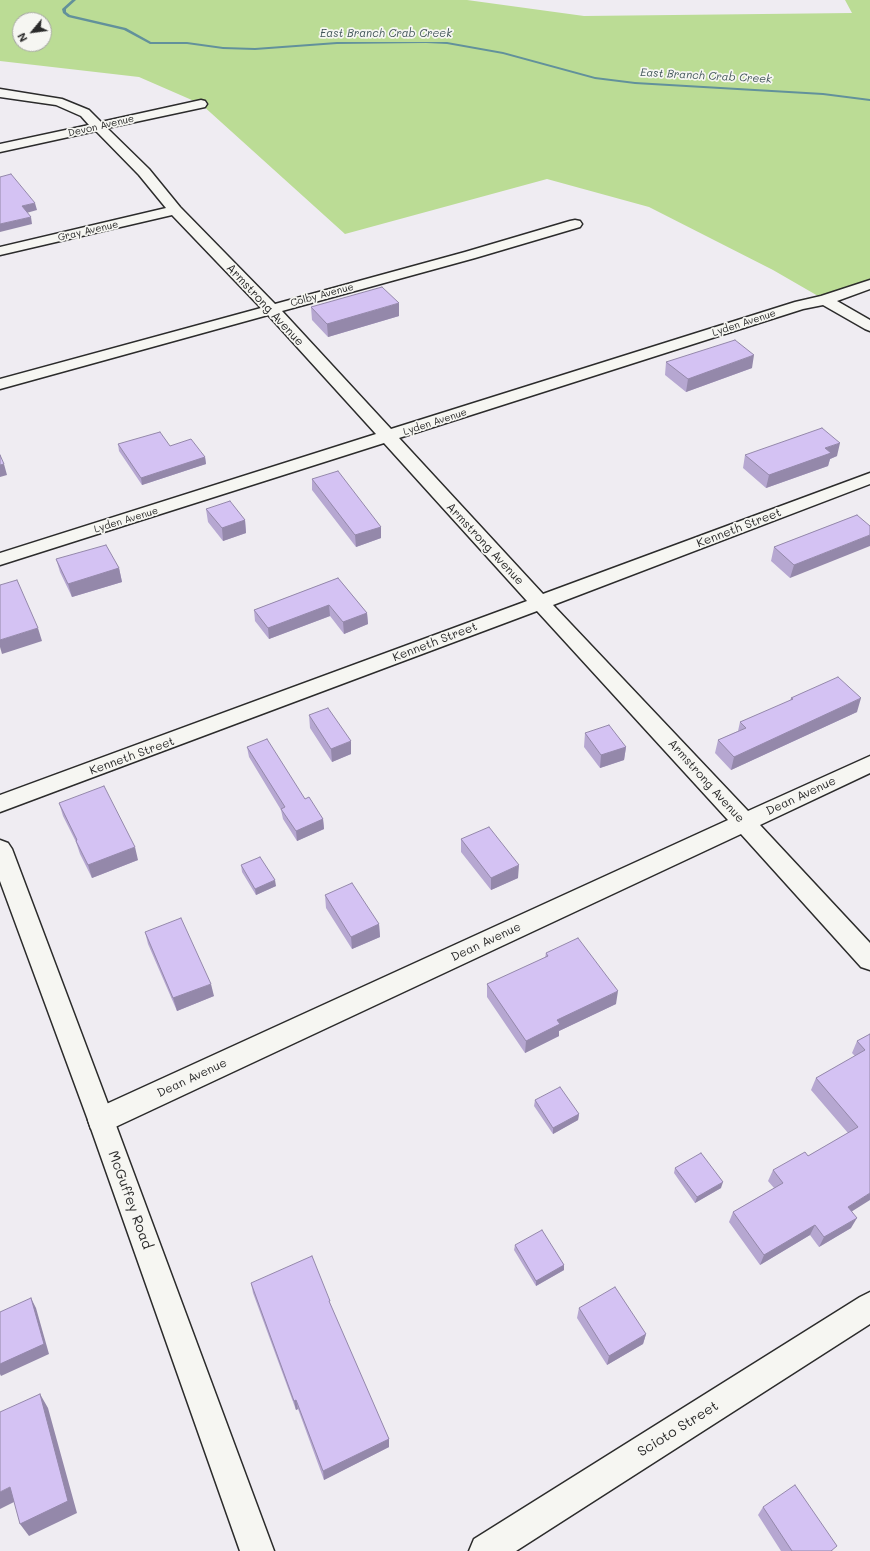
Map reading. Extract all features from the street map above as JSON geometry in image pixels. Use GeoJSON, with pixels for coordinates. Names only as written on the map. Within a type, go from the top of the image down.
{"type":"FeatureCollection","features":[{"type":"Feature","properties":{"kind":"street","name":"Armstrong Avenue"},"geometry":{"type":"LineString","coordinates":[[0,93],[58,102],[75,108],[85,114],[100,127],[144,172],[176,210],[271,309],[540,603],[674,745],[870,960]]}},
{"type":"Feature","properties":{"kind":"street","name":"Devon Avenue"},"geometry":{"type":"LineString","coordinates":[[0,148],[201,104]]}},
{"type":"Feature","properties":{"kind":"street","name":"Gray Avenue"},"geometry":{"type":"LineString","coordinates":[[0,251],[176,210]]}},
{"type":"Feature","properties":{"kind":"street","name":"Colby Avenue"},"geometry":{"type":"LineString","coordinates":[[0,384],[470,255],[575,224]]}},
{"type":"Feature","properties":{"kind":"street","name":"Lyden Avenue"},"geometry":{"type":"LineString","coordinates":[[0,559],[800,305],[825,300],[870,284]]}},
{"type":"Feature","properties":{"kind":"street"},"geometry":{"type":"LineString","coordinates":[[851,291],[870,302]]}},
{"type":"Feature","properties":{"kind":"street"},"geometry":{"type":"LineString","coordinates":[[825,300],[870,326]]}},
{"type":"Feature","properties":{"kind":"street","name":"Kenneth Street"},"geometry":{"type":"LineString","coordinates":[[0,804],[540,603],[870,478]]}},
{"type":"Feature","properties":{"kind":"street","name":"Dean Avenue"},"geometry":{"type":"LineString","coordinates":[[101,1120],[870,764]]}},
{"type":"Feature","properties":{"kind":"street","name":"McGuffey Road"},"geometry":{"type":"LineString","coordinates":[[0,849],[101,1120],[257,1551]]}},
{"type":"Feature","properties":{"kind":"street","name":"Scioto Street"},"geometry":{"type":"LineString","coordinates":[[486,1551],[870,1307]]}},
{"type":"Feature","properties":{"kind":"green space"},"geometry":{"type":"Polygon","coordinates":[[[0,0],[467,0],[584,16],[852,13],[845,0],[870,0],[870,284],[825,300],[773,270],[649,207],[547,179],[345,234],[201,104],[139,77],[0,61],[0,0]]]}},
{"type":"Feature","properties":{"kind":"building"},"geometry":{"type":"Polygon","coordinates":[[[11,174],[35,203],[22,206],[31,217],[0,224],[0,177],[11,174]]]}},
{"type":"Feature","properties":{"kind":"building"},"geometry":{"type":"Polygon","coordinates":[[[382,287],[399,303],[327,324],[311,307],[382,287]]]}},
{"type":"Feature","properties":{"kind":"building"},"geometry":{"type":"Polygon","coordinates":[[[735,340],[754,355],[688,379],[666,362],[735,340]]]}},
{"type":"Feature","properties":{"kind":"building"},"geometry":{"type":"Polygon","coordinates":[[[822,428],[840,443],[825,448],[831,453],[769,475],[745,455],[822,428]]]}},
{"type":"Feature","properties":{"kind":"building"},"geometry":{"type":"Polygon","coordinates":[[[160,432],[170,446],[191,439],[205,457],[141,478],[118,444],[160,432]]]}},
{"type":"Feature","properties":{"kind":"building"},"geometry":{"type":"Polygon","coordinates":[[[0,455],[4,464],[0,465],[0,455]]]}},
{"type":"Feature","properties":{"kind":"building"},"geometry":{"type":"Polygon","coordinates":[[[338,471],[381,527],[355,535],[312,479],[338,471]]]}},
{"type":"Feature","properties":{"kind":"building"},"geometry":{"type":"Polygon","coordinates":[[[230,501],[245,520],[222,528],[206,509],[230,501]]]}},
{"type":"Feature","properties":{"kind":"building"},"geometry":{"type":"Polygon","coordinates":[[[857,515],[870,526],[870,535],[794,565],[774,547],[857,515]]]}},
{"type":"Feature","properties":{"kind":"building"},"geometry":{"type":"Polygon","coordinates":[[[106,545],[119,568],[68,584],[56,559],[106,545]]]}},
{"type":"Feature","properties":{"kind":"building"},"geometry":{"type":"Polygon","coordinates":[[[338,578],[367,613],[343,622],[329,605],[268,628],[254,610],[338,578]]]}},
{"type":"Feature","properties":{"kind":"building"},"geometry":{"type":"Polygon","coordinates":[[[17,580],[38,628],[0,640],[0,585],[17,580]]]}},
{"type":"Feature","properties":{"kind":"building"},"geometry":{"type":"Polygon","coordinates":[[[838,677],[861,698],[734,757],[718,740],[746,728],[740,722],[793,699],[791,698],[838,677]]]}},
{"type":"Feature","properties":{"kind":"building"},"geometry":{"type":"Polygon","coordinates":[[[328,708],[351,741],[331,749],[309,715],[328,708]]]}},
{"type":"Feature","properties":{"kind":"building"},"geometry":{"type":"Polygon","coordinates":[[[609,725],[626,747],[601,755],[585,733],[609,725]]]}},
{"type":"Feature","properties":{"kind":"building"},"geometry":{"type":"Polygon","coordinates":[[[267,739],[305,799],[309,797],[323,819],[296,831],[281,809],[285,807],[247,747],[267,739]]]}},
{"type":"Feature","properties":{"kind":"building"},"geometry":{"type":"Polygon","coordinates":[[[104,786],[135,847],[88,865],[59,803],[104,786]]]}},
{"type":"Feature","properties":{"kind":"building"},"geometry":{"type":"Polygon","coordinates":[[[489,827],[519,865],[491,878],[461,839],[489,827]]]}},
{"type":"Feature","properties":{"kind":"building"},"geometry":{"type":"Polygon","coordinates":[[[260,857],[275,880],[255,889],[241,865],[260,857]]]}},
{"type":"Feature","properties":{"kind":"building"},"geometry":{"type":"Polygon","coordinates":[[[352,883],[379,924],[351,937],[325,895],[352,883]]]}},
{"type":"Feature","properties":{"kind":"building"},"geometry":{"type":"Polygon","coordinates":[[[181,918],[211,984],[173,998],[145,932],[181,918]]]}},
{"type":"Feature","properties":{"kind":"building"},"geometry":{"type":"Polygon","coordinates":[[[578,938],[618,991],[557,1020],[560,1024],[526,1041],[487,984],[548,956],[546,953],[578,938]]]}},
{"type":"Feature","properties":{"kind":"building"},"geometry":{"type":"Polygon","coordinates":[[[870,1034],[870,1193],[848,1207],[857,1218],[824,1237],[815,1225],[764,1255],[733,1212],[783,1183],[773,1170],[805,1152],[808,1156],[858,1127],[816,1078],[865,1050],[857,1041],[870,1034]]]}},
{"type":"Feature","properties":{"kind":"building"},"geometry":{"type":"Polygon","coordinates":[[[560,1087],[579,1114],[553,1128],[535,1100],[560,1087]]]}},
{"type":"Feature","properties":{"kind":"building"},"geometry":{"type":"Polygon","coordinates":[[[701,1153],[723,1182],[697,1197],[675,1168],[701,1153]]]}},
{"type":"Feature","properties":{"kind":"building"},"geometry":{"type":"Polygon","coordinates":[[[542,1230],[564,1265],[536,1281],[515,1245],[542,1230]]]}},
{"type":"Feature","properties":{"kind":"building"},"geometry":{"type":"Polygon","coordinates":[[[312,1256],[329,1301],[389,1439],[323,1471],[296,1400],[294,1401],[251,1283],[312,1256]]]}},
{"type":"Feature","properties":{"kind":"building"},"geometry":{"type":"Polygon","coordinates":[[[615,1287],[646,1334],[609,1356],[579,1308],[615,1287]]]}},
{"type":"Feature","properties":{"kind":"building"},"geometry":{"type":"Polygon","coordinates":[[[31,1298],[44,1344],[0,1364],[0,1312],[31,1298]]]}},
{"type":"Feature","properties":{"kind":"building"},"geometry":{"type":"Polygon","coordinates":[[[40,1394],[68,1501],[20,1524],[10,1487],[0,1492],[0,1412],[40,1394]]]}},
{"type":"Feature","properties":{"kind":"building"},"geometry":{"type":"Polygon","coordinates":[[[795,1485],[837,1546],[831,1551],[792,1551],[763,1507],[795,1485]]]}},
{"type":"Feature","properties":{"kind":"waterway","name":"East Branch Crab Creek"},"geometry":{"type":"LineString","coordinates":[[74,0],[64,9],[64,12],[69,16],[125,29],[150,43],[187,43],[223,48],[255,49],[337,43],[447,43],[503,53],[595,78],[635,83],[823,94],[870,100]]}}]}
